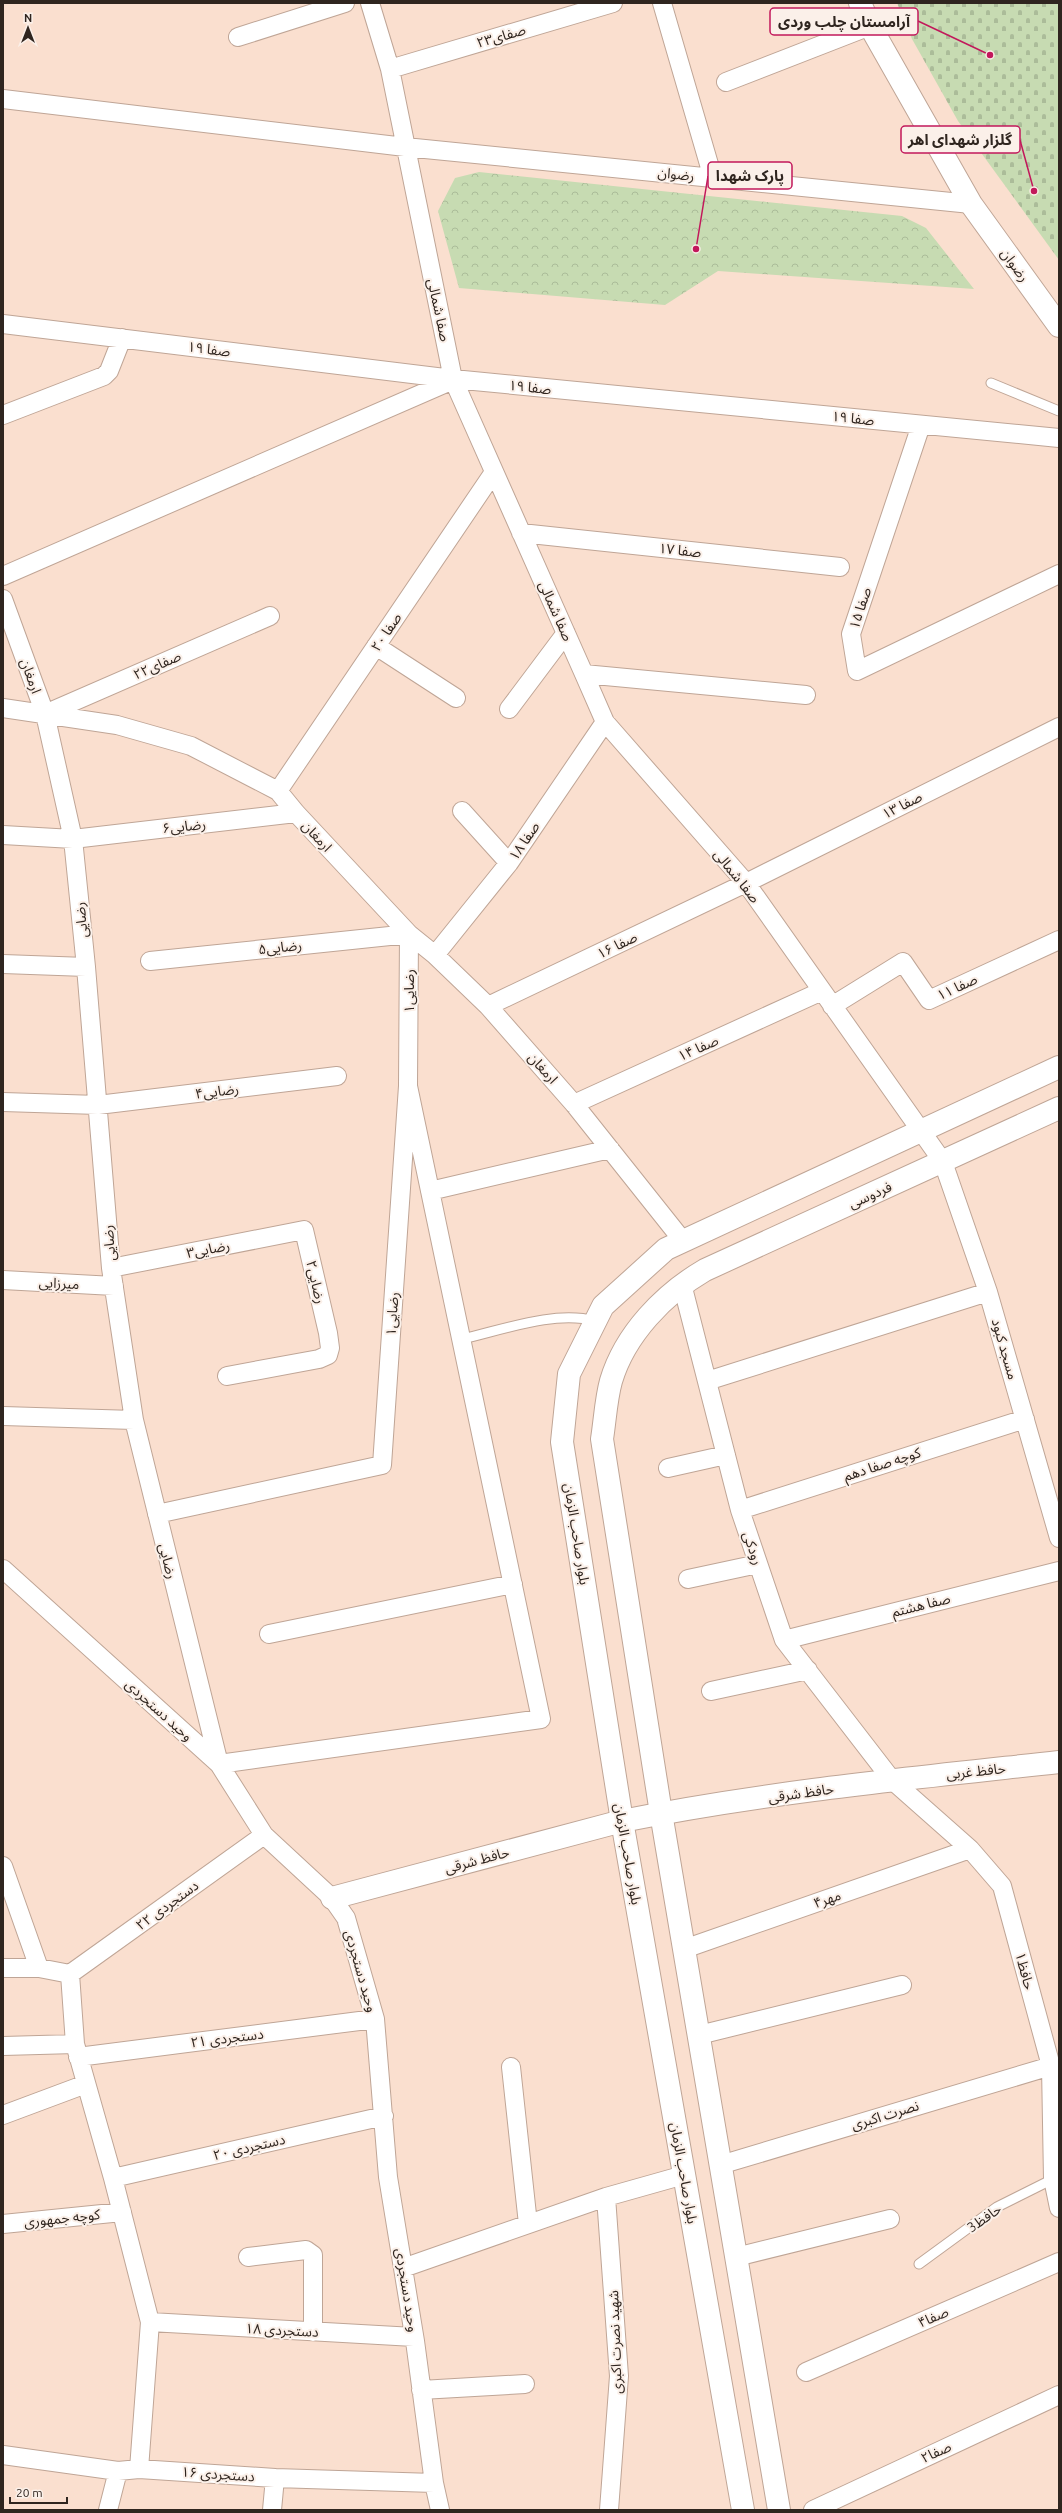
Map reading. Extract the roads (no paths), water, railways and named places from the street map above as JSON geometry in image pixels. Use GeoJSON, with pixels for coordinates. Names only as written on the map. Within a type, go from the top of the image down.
{"type":"FeatureCollection","features":[{"type":"Feature","properties":{"kind":"main road","name":"رضوان"},"geometry":{"type":"LineString","coordinates":[[860,3],[870,26],[971,204],[1059,326]]}},
{"type":"Feature","properties":{"kind":"main road"},"geometry":{"type":"LineString","coordinates":[[683,1241],[1059,1067]]}},
{"type":"Feature","properties":{"kind":"main road","name":"فردوسی"},"geometry":{"type":"LineString","coordinates":[[682,1284],[705,1270],[1059,1108]]}},
{"type":"Feature","properties":{"kind":"main road","name":"بلوار صاحب الزمان"},"geometry":{"type":"LineString","coordinates":[[683,1241],[666,1249],[603,1306],[569,1374],[562,1442],[622,1821],[743,2510]]}},
{"type":"Feature","properties":{"kind":"main road"},"geometry":{"type":"LineString","coordinates":[[682,1284],[635,1330],[611,1381],[602,1439],[684,1949],[779,2510]]}},
{"type":"Feature","properties":{"kind":"main road","name":"حافظ غربی"},"geometry":{"type":"LineString","coordinates":[[892,1780],[1059,1762]]}},
{"type":"Feature","properties":{"kind":"main road","name":"حافظ شرقی"},"geometry":{"type":"LineString","coordinates":[[332,1898],[622,1821],[662,1813],[892,1780]]}},
{"type":"Feature","properties":{"kind":"street"},"geometry":{"type":"LineString","coordinates":[[238,37],[345,3]]}},
{"type":"Feature","properties":{"kind":"street","name":"صفا شمالی"},"geometry":{"type":"LineString","coordinates":[[370,3],[390,69],[453,379],[605,722],[746,883],[942,1162]]}},
{"type":"Feature","properties":{"kind":"street","name":"صفای۲۳"},"geometry":{"type":"LineString","coordinates":[[390,69],[613,3]]}},
{"type":"Feature","properties":{"kind":"street"},"geometry":{"type":"LineString","coordinates":[[662,3],[713,178]]}},
{"type":"Feature","properties":{"kind":"street"},"geometry":{"type":"LineString","coordinates":[[726,82],[870,26]]}},
{"type":"Feature","properties":{"kind":"street","name":"رضوان"},"geometry":{"type":"LineString","coordinates":[[3,99],[405,147],[971,204]]}},
{"type":"Feature","properties":{"kind":"street","name":"صفا ۱۹"},"geometry":{"type":"LineString","coordinates":[[3,324],[453,379],[1059,438]]}},
{"type":"Feature","properties":{"kind":"street"},"geometry":{"type":"LineString","coordinates":[[3,415],[104,376],[108,371],[122,338]]}},
{"type":"Feature","properties":{"kind":"street"},"geometry":{"type":"LineString","coordinates":[[3,576],[453,379]]}},
{"type":"Feature","properties":{"kind":"street","name":"صفا ۱۵"},"geometry":{"type":"LineString","coordinates":[[921,425],[851,634],[857,671],[1059,574]]}},
{"type":"Feature","properties":{"kind":"street","name":"صفا ۲۰"},"geometry":{"type":"LineString","coordinates":[[278,791],[494,472]]}},
{"type":"Feature","properties":{"kind":"street","name":"صفا ۱۷"},"geometry":{"type":"LineString","coordinates":[[521,533],[840,567]]}},
{"type":"Feature","properties":{"kind":"street","name":"ارمغان"},"geometry":{"type":"LineString","coordinates":[[3,599],[45,714],[117,725],[191,746],[278,791],[296,813],[409,934],[435,954],[488,1006],[574,1104],[683,1241]]}},
{"type":"Feature","properties":{"kind":"street","name":"صفای۲۲"},"geometry":{"type":"LineString","coordinates":[[45,714],[270,616]]}},
{"type":"Feature","properties":{"kind":"street"},"geometry":{"type":"LineString","coordinates":[[509,709],[566,633]]}},
{"type":"Feature","properties":{"kind":"street"},"geometry":{"type":"LineString","coordinates":[[376,646],[456,698]]}},
{"type":"Feature","properties":{"kind":"street"},"geometry":{"type":"LineString","coordinates":[[584,674],[806,695]]}},
{"type":"Feature","properties":{"kind":"street"},"geometry":{"type":"LineString","coordinates":[[3,708],[45,714]]}},
{"type":"Feature","properties":{"kind":"street","name":"رضایی"},"geometry":{"type":"LineString","coordinates":[[45,714],[73,839],[86,967],[111,1268],[134,1420],[219,1764]]}},
{"type":"Feature","properties":{"kind":"street","name":"صفا ۱۸"},"geometry":{"type":"LineString","coordinates":[[435,954],[509,863],[605,722]]}},
{"type":"Feature","properties":{"kind":"street","name":"صفا ۱۳"},"geometry":{"type":"LineString","coordinates":[[746,883],[1059,727]]}},
{"type":"Feature","properties":{"kind":"street"},"geometry":{"type":"LineString","coordinates":[[462,811],[509,863]]}},
{"type":"Feature","properties":{"kind":"street","name":"رضایی۶"},"geometry":{"type":"LineString","coordinates":[[3,835],[73,839],[296,813]]}},
{"type":"Feature","properties":{"kind":"street","name":"صفا ۱۶"},"geometry":{"type":"LineString","coordinates":[[488,1006],[746,883]]}},
{"type":"Feature","properties":{"kind":"street","name":"رضایی۵"},"geometry":{"type":"LineString","coordinates":[[150,961],[409,934]]}},
{"type":"Feature","properties":{"kind":"street","name":"رضایی۱"},"geometry":{"type":"LineString","coordinates":[[157,1514],[382,1464],[408,1086],[409,934]]}},
{"type":"Feature","properties":{"kind":"street","name":"صفا ۱۱"},"geometry":{"type":"LineString","coordinates":[[827,998],[903,962],[929,1000],[1059,940]]}},
{"type":"Feature","properties":{"kind":"street"},"geometry":{"type":"LineString","coordinates":[[3,964],[86,967]]}},
{"type":"Feature","properties":{"kind":"street","name":"صفا ۱۴"},"geometry":{"type":"LineString","coordinates":[[574,1104],[827,998]]}},
{"type":"Feature","properties":{"kind":"street","name":"رضایی۴"},"geometry":{"type":"LineString","coordinates":[[3,1102],[98,1105],[337,1076]]}},
{"type":"Feature","properties":{"kind":"street"},"geometry":{"type":"LineString","coordinates":[[219,1764],[542,1720],[408,1086]]}},
{"type":"Feature","properties":{"kind":"street"},"geometry":{"type":"LineString","coordinates":[[430,1191],[610,1149]]}},
{"type":"Feature","properties":{"kind":"street","name":"مسجد کبود"},"geometry":{"type":"LineString","coordinates":[[942,1162],[988,1292],[1059,1538]]}},
{"type":"Feature","properties":{"kind":"street","name":"رضایی۳"},"geometry":{"type":"LineString","coordinates":[[111,1268],[304,1230]]}},
{"type":"Feature","properties":{"kind":"street","name":"رضایی۲"},"geometry":{"type":"LineString","coordinates":[[226,1376],[319,1359],[328,1355],[330,1348],[328,1333],[304,1230]]}},
{"type":"Feature","properties":{"kind":"street","name":"میرزایی"},"geometry":{"type":"LineString","coordinates":[[3,1280],[114,1286]]}},
{"type":"Feature","properties":{"kind":"street","name":"رودکی"},"geometry":{"type":"LineString","coordinates":[[682,1284],[740,1510],[784,1640],[892,1780]]}},
{"type":"Feature","properties":{"kind":"street"},"geometry":{"type":"LineString","coordinates":[[707,1381],[988,1292]]}},
{"type":"Feature","properties":{"kind":"street"},"geometry":{"type":"LineString","coordinates":[[3,1416],[134,1420]]}},
{"type":"Feature","properties":{"kind":"street","name":"کوچه صفا دهم"},"geometry":{"type":"LineString","coordinates":[[740,1510],[1025,1419]]}},
{"type":"Feature","properties":{"kind":"street"},"geometry":{"type":"LineString","coordinates":[[668,1468],[726,1455]]}},
{"type":"Feature","properties":{"kind":"street"},"geometry":{"type":"LineString","coordinates":[[688,1579],[758,1564]]}},
{"type":"Feature","properties":{"kind":"street","name":"وحید دستجردی"},"geometry":{"type":"LineString","coordinates":[[3,1570],[219,1764],[264,1835],[332,1898],[346,1918],[375,2019],[388,2176],[422,2390],[434,2484],[440,2510]]}},
{"type":"Feature","properties":{"kind":"street","name":"صفا هشتم"},"geometry":{"type":"LineString","coordinates":[[784,1640],[1059,1571]]}},
{"type":"Feature","properties":{"kind":"street"},"geometry":{"type":"LineString","coordinates":[[269,1634],[513,1584]]}},
{"type":"Feature","properties":{"kind":"street"},"geometry":{"type":"LineString","coordinates":[[711,1691],[808,1670]]}},
{"type":"Feature","properties":{"kind":"street","name":"حافظ۱"},"geometry":{"type":"LineString","coordinates":[[892,1780],[970,1849],[1002,1886],[1051,2066],[1055,2115],[1053,2179],[1059,2208]]}},
{"type":"Feature","properties":{"kind":"street","name":"دستجردی ۲۲"},"geometry":{"type":"LineString","coordinates":[[70,1974],[264,1835]]}},
{"type":"Feature","properties":{"kind":"street","name":"مهر۴"},"geometry":{"type":"LineString","coordinates":[[684,1949],[970,1849]]}},
{"type":"Feature","properties":{"kind":"street"},"geometry":{"type":"LineString","coordinates":[[3,1866],[39,1968]]}},
{"type":"Feature","properties":{"kind":"street"},"geometry":{"type":"LineString","coordinates":[[3,1968],[39,1968],[70,1974],[77,2050],[113,2178],[150,2322],[139,2469]]}},
{"type":"Feature","properties":{"kind":"street"},"geometry":{"type":"LineString","coordinates":[[699,2035],[902,1985]]}},
{"type":"Feature","properties":{"kind":"street","name":"دستجردی ۲۱"},"geometry":{"type":"LineString","coordinates":[[3,2046],[77,2050],[375,2019]]}},
{"type":"Feature","properties":{"kind":"street","name":"نصرت اکبری"},"geometry":{"type":"LineString","coordinates":[[720,2165],[1051,2066]]}},
{"type":"Feature","properties":{"kind":"street"},"geometry":{"type":"LineString","coordinates":[[511,2067],[528,2224]]}},
{"type":"Feature","properties":{"kind":"street"},"geometry":{"type":"LineString","coordinates":[[3,2115],[86,2084]]}},
{"type":"Feature","properties":{"kind":"street","name":"دستجردی ۲۰"},"geometry":{"type":"LineString","coordinates":[[113,2178],[384,2116]]}},
{"type":"Feature","properties":{"kind":"street"},"geometry":{"type":"LineString","coordinates":[[402,2268],[606,2198],[684,2175]]}},
{"type":"Feature","properties":{"kind":"street","name":"شهید نصرت اکبری"},"geometry":{"type":"LineString","coordinates":[[606,2198],[619,2376],[609,2510]]}},
{"type":"Feature","properties":{"kind":"street","name":"کوچه جمهوری"},"geometry":{"type":"LineString","coordinates":[[3,2224],[122,2212]]}},
{"type":"Feature","properties":{"kind":"street"},"geometry":{"type":"LineString","coordinates":[[736,2257],[890,2219]]}},
{"type":"Feature","properties":{"kind":"street"},"geometry":{"type":"LineString","coordinates":[[248,2257],[306,2250],[313,2255],[313,2332]]}},
{"type":"Feature","properties":{"kind":"street","name":"صفا۴"},"geometry":{"type":"LineString","coordinates":[[806,2372],[1059,2262]]}},
{"type":"Feature","properties":{"kind":"street","name":"دستجردی ۱۸"},"geometry":{"type":"LineString","coordinates":[[150,2322],[414,2337]]}},
{"type":"Feature","properties":{"kind":"street"},"geometry":{"type":"LineString","coordinates":[[422,2390],[525,2384]]}},
{"type":"Feature","properties":{"kind":"street","name":"صفا۲"},"geometry":{"type":"LineString","coordinates":[[813,2510],[1059,2395]]}},
{"type":"Feature","properties":{"kind":"street","name":"دستجردی ۱۶"},"geometry":{"type":"LineString","coordinates":[[3,2455],[118,2471],[139,2469],[275,2478],[434,2484]]}},
{"type":"Feature","properties":{"kind":"street"},"geometry":{"type":"LineString","coordinates":[[108,2510],[118,2471]]}},
{"type":"Feature","properties":{"kind":"street"},"geometry":{"type":"LineString","coordinates":[[272,2510],[275,2478]]}},
{"type":"Feature","properties":{"kind":"lane"},"geometry":{"type":"LineString","coordinates":[[991,383],[1059,411]]}},
{"type":"Feature","properties":{"kind":"lane"},"geometry":{"type":"LineString","coordinates":[[462,1339],[551,1319],[579,1317],[596,1321]]}},
{"type":"Feature","properties":{"kind":"lane","name":"حافظ3"},"geometry":{"type":"LineString","coordinates":[[919,2264],[997,2207],[1053,2179]]}},
{"type":"Feature","properties":{"kind":"place","name":"آرامستان چلب وردی"},"geometry":{"type":"Point","coordinates":[990,55]}},
{"type":"Feature","properties":{"kind":"place","name":"گلزار شهدای اهر"},"geometry":{"type":"Point","coordinates":[1034,191]}},
{"type":"Feature","properties":{"kind":"place","name":"پارک شهدا"},"geometry":{"type":"Point","coordinates":[696,249]}}]}
